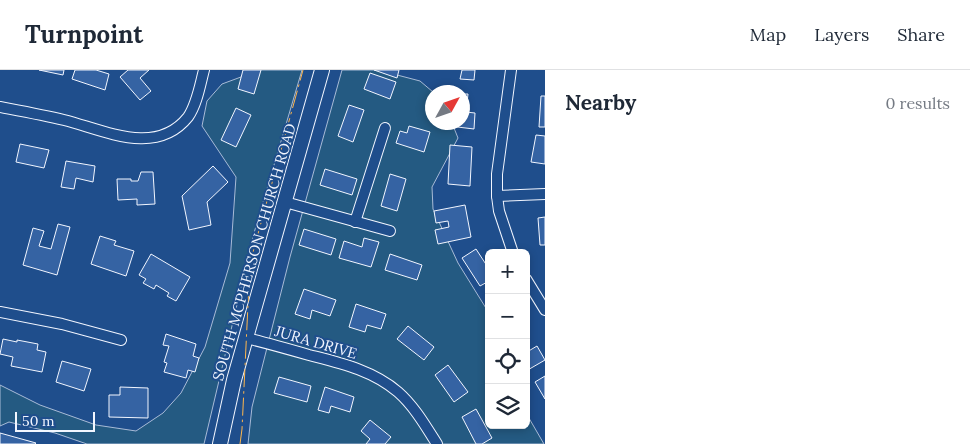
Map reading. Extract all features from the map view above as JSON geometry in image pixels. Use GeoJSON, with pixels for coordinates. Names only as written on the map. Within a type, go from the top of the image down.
{"type":"FeatureCollection","features":[{"type":"Feature","properties":{"kind":"main road","name":"SOUTH MCPHERSON CHURCH ROAD"},"geometry":{"type":"LineString","coordinates":[[220,444],[234,380],[322,70]]}},
{"type":"Feature","properties":{"kind":"street"},"geometry":{"type":"LineString","coordinates":[[0,107],[63,120],[114,135],[135,139],[156,138],[169,133],[189,116],[204,70]]}},
{"type":"Feature","properties":{"kind":"street"},"geometry":{"type":"LineString","coordinates":[[510,70],[497,174],[497,196],[499,211],[512,249]]}},
{"type":"Feature","properties":{"kind":"street"},"geometry":{"type":"LineString","coordinates":[[355,222],[385,128]]}},
{"type":"Feature","properties":{"kind":"street"},"geometry":{"type":"LineString","coordinates":[[497,196],[545,194]]}},
{"type":"Feature","properties":{"kind":"street"},"geometry":{"type":"LineString","coordinates":[[284,202],[390,232]]}},
{"type":"Feature","properties":{"kind":"street"},"geometry":{"type":"LineString","coordinates":[[530,286],[545,310]]}},
{"type":"Feature","properties":{"kind":"street"},"geometry":{"type":"LineString","coordinates":[[0,312],[62,324],[121,340]]}},
{"type":"Feature","properties":{"kind":"street","name":"JURA DRIVE"},"geometry":{"type":"LineString","coordinates":[[246,338],[352,366],[378,379],[397,391],[407,401],[421,418],[437,444]]}},
{"type":"Feature","properties":{"kind":"shaded area"},"geometry":{"type":"Polygon","coordinates":[[[260,70],[302,70],[254,233],[204,444],[87,444],[55,433],[9,422],[0,426],[0,385],[40,405],[96,425],[136,431],[163,413],[181,393],[205,347],[230,263],[236,177],[202,126],[207,101],[222,84],[260,70]]]}},
{"type":"Feature","properties":{"kind":"shaded area"},"geometry":{"type":"Polygon","coordinates":[[[342,70],[378,70],[420,81],[425,85],[425,130],[455,130],[458,138],[432,187],[433,209],[458,263],[485,307],[485,429],[530,429],[530,420],[544,444],[248,444],[252,407],[290,257],[342,70]]]}},
{"type":"Feature","properties":{"kind":"building"},"geometry":{"type":"Polygon","coordinates":[[[39,70],[64,70],[63,75],[39,70]]]}},
{"type":"Feature","properties":{"kind":"building"},"geometry":{"type":"Polygon","coordinates":[[[75,70],[96,70],[109,74],[105,90],[72,79],[75,70]]]}},
{"type":"Feature","properties":{"kind":"building"},"geometry":{"type":"Polygon","coordinates":[[[128,70],[149,70],[140,78],[151,91],[140,100],[120,77],[128,70]]]}},
{"type":"Feature","properties":{"kind":"building"},"geometry":{"type":"Polygon","coordinates":[[[243,70],[261,70],[254,94],[238,89],[243,70]]]}},
{"type":"Feature","properties":{"kind":"building"},"geometry":{"type":"Polygon","coordinates":[[[374,70],[399,70],[397,78],[374,70]]]}},
{"type":"Feature","properties":{"kind":"building"},"geometry":{"type":"Polygon","coordinates":[[[462,70],[475,70],[474,80],[460,79],[462,70]]]}},
{"type":"Feature","properties":{"kind":"building"},"geometry":{"type":"Polygon","coordinates":[[[370,73],[396,82],[390,99],[364,89],[370,73]]]}},
{"type":"Feature","properties":{"kind":"building"},"geometry":{"type":"Polygon","coordinates":[[[541,96],[545,96],[545,127],[539,127],[541,96]]]}},
{"type":"Feature","properties":{"kind":"building"},"geometry":{"type":"Polygon","coordinates":[[[349,105],[364,110],[353,142],[338,136],[349,105]]]}},
{"type":"Feature","properties":{"kind":"building"},"geometry":{"type":"Polygon","coordinates":[[[236,108],[251,115],[236,147],[221,140],[236,108]]]}},
{"type":"Feature","properties":{"kind":"building"},"geometry":{"type":"Polygon","coordinates":[[[470,112],[475,113],[474,129],[470,129],[470,112]]]}},
{"type":"Feature","properties":{"kind":"building"},"geometry":{"type":"Polygon","coordinates":[[[409,126],[430,132],[424,152],[396,143],[400,131],[407,133],[409,126]]]}},
{"type":"Feature","properties":{"kind":"building"},"geometry":{"type":"Polygon","coordinates":[[[536,135],[545,136],[545,164],[531,162],[536,135]]]}},
{"type":"Feature","properties":{"kind":"building"},"geometry":{"type":"Polygon","coordinates":[[[20,144],[49,150],[44,168],[16,162],[20,144]]]}},
{"type":"Feature","properties":{"kind":"building"},"geometry":{"type":"Polygon","coordinates":[[[450,145],[472,147],[470,186],[448,184],[450,145]]]}},
{"type":"Feature","properties":{"kind":"building"},"geometry":{"type":"Polygon","coordinates":[[[66,161],[95,166],[93,182],[76,178],[74,189],[61,187],[66,161]]]}},
{"type":"Feature","properties":{"kind":"building"},"geometry":{"type":"Polygon","coordinates":[[[213,166],[228,182],[207,202],[211,225],[189,230],[182,196],[213,166]]]}},
{"type":"Feature","properties":{"kind":"building"},"geometry":{"type":"Polygon","coordinates":[[[325,169],[357,179],[352,195],[320,185],[325,169]]]}},
{"type":"Feature","properties":{"kind":"building"},"geometry":{"type":"Polygon","coordinates":[[[141,172],[153,172],[155,204],[137,205],[137,199],[118,200],[117,179],[138,181],[141,172]]]}},
{"type":"Feature","properties":{"kind":"building"},"geometry":{"type":"Polygon","coordinates":[[[390,174],[406,179],[397,211],[381,206],[390,174]]]}},
{"type":"Feature","properties":{"kind":"building"},"geometry":{"type":"Polygon","coordinates":[[[465,205],[471,237],[438,244],[435,230],[449,227],[448,221],[436,223],[434,211],[465,205]]]}},
{"type":"Feature","properties":{"kind":"building"},"geometry":{"type":"Polygon","coordinates":[[[545,217],[545,245],[540,245],[538,218],[545,217]]]}},
{"type":"Feature","properties":{"kind":"building"},"geometry":{"type":"Polygon","coordinates":[[[58,224],[70,227],[57,275],[23,265],[33,228],[44,231],[39,246],[51,249],[58,224]]]}},
{"type":"Feature","properties":{"kind":"building"},"geometry":{"type":"Polygon","coordinates":[[[304,229],[336,239],[331,255],[299,245],[304,229]]]}},
{"type":"Feature","properties":{"kind":"building"},"geometry":{"type":"Polygon","coordinates":[[[100,236],[116,241],[114,245],[134,251],[126,276],[91,264],[100,236]]]}},
{"type":"Feature","properties":{"kind":"building"},"geometry":{"type":"Polygon","coordinates":[[[364,238],[379,242],[371,267],[339,258],[344,241],[362,247],[364,238]]]}},
{"type":"Feature","properties":{"kind":"building"},"geometry":{"type":"Polygon","coordinates":[[[476,249],[485,263],[485,283],[480,286],[462,258],[476,249]]]}},
{"type":"Feature","properties":{"kind":"building"},"geometry":{"type":"Polygon","coordinates":[[[151,254],[190,277],[176,301],[167,296],[169,293],[156,285],[154,289],[143,283],[146,279],[139,275],[151,254]]]}},
{"type":"Feature","properties":{"kind":"building"},"geometry":{"type":"Polygon","coordinates":[[[390,254],[422,265],[417,280],[385,270],[390,254]]]}},
{"type":"Feature","properties":{"kind":"building"},"geometry":{"type":"Polygon","coordinates":[[[304,289],[336,300],[330,316],[312,310],[310,319],[295,314],[304,289]]]}},
{"type":"Feature","properties":{"kind":"building"},"geometry":{"type":"Polygon","coordinates":[[[356,304],[386,314],[381,329],[367,325],[365,332],[349,327],[356,304]]]}},
{"type":"Feature","properties":{"kind":"building"},"geometry":{"type":"Polygon","coordinates":[[[408,326],[434,347],[424,360],[397,339],[408,326]]]}},
{"type":"Feature","properties":{"kind":"building"},"geometry":{"type":"Polygon","coordinates":[[[166,334],[196,344],[193,356],[199,358],[195,372],[188,370],[186,378],[164,372],[167,363],[164,362],[169,346],[163,345],[166,334]]]}},
{"type":"Feature","properties":{"kind":"building"},"geometry":{"type":"Polygon","coordinates":[[[3,339],[38,344],[37,350],[46,352],[42,372],[11,366],[13,357],[0,354],[3,339]]]}},
{"type":"Feature","properties":{"kind":"building"},"geometry":{"type":"Polygon","coordinates":[[[537,346],[545,360],[530,369],[530,350],[537,346]]]}},
{"type":"Feature","properties":{"kind":"building"},"geometry":{"type":"Polygon","coordinates":[[[62,361],[91,369],[84,391],[56,382],[62,361]]]}},
{"type":"Feature","properties":{"kind":"building"},"geometry":{"type":"Polygon","coordinates":[[[448,365],[468,392],[454,402],[435,375],[448,365]]]}},
{"type":"Feature","properties":{"kind":"building"},"geometry":{"type":"Polygon","coordinates":[[[545,376],[545,399],[535,382],[545,376]]]}},
{"type":"Feature","properties":{"kind":"building"},"geometry":{"type":"Polygon","coordinates":[[[279,377],[311,386],[307,402],[274,393],[279,377]]]}},
{"type":"Feature","properties":{"kind":"building"},"geometry":{"type":"Polygon","coordinates":[[[120,387],[148,388],[148,418],[109,417],[109,395],[120,395],[120,387]]]}},
{"type":"Feature","properties":{"kind":"building"},"geometry":{"type":"Polygon","coordinates":[[[325,387],[354,397],[350,412],[331,406],[329,413],[318,410],[325,387]]]}},
{"type":"Feature","properties":{"kind":"building"},"geometry":{"type":"Polygon","coordinates":[[[476,409],[485,425],[485,429],[487,429],[492,438],[482,444],[476,444],[462,417],[476,409]]]}},
{"type":"Feature","properties":{"kind":"building"},"geometry":{"type":"Polygon","coordinates":[[[370,420],[391,437],[385,444],[366,444],[370,439],[361,431],[370,420]]]}},
{"type":"Feature","properties":{"kind":"building"},"geometry":{"type":"Polygon","coordinates":[[[0,433],[36,443],[0,444],[0,433]]]}},
{"type":"Feature","properties":{"kind":"power"},"geometry":{"type":"LineString","coordinates":[[240,444],[250,263],[303,70]]}}]}
